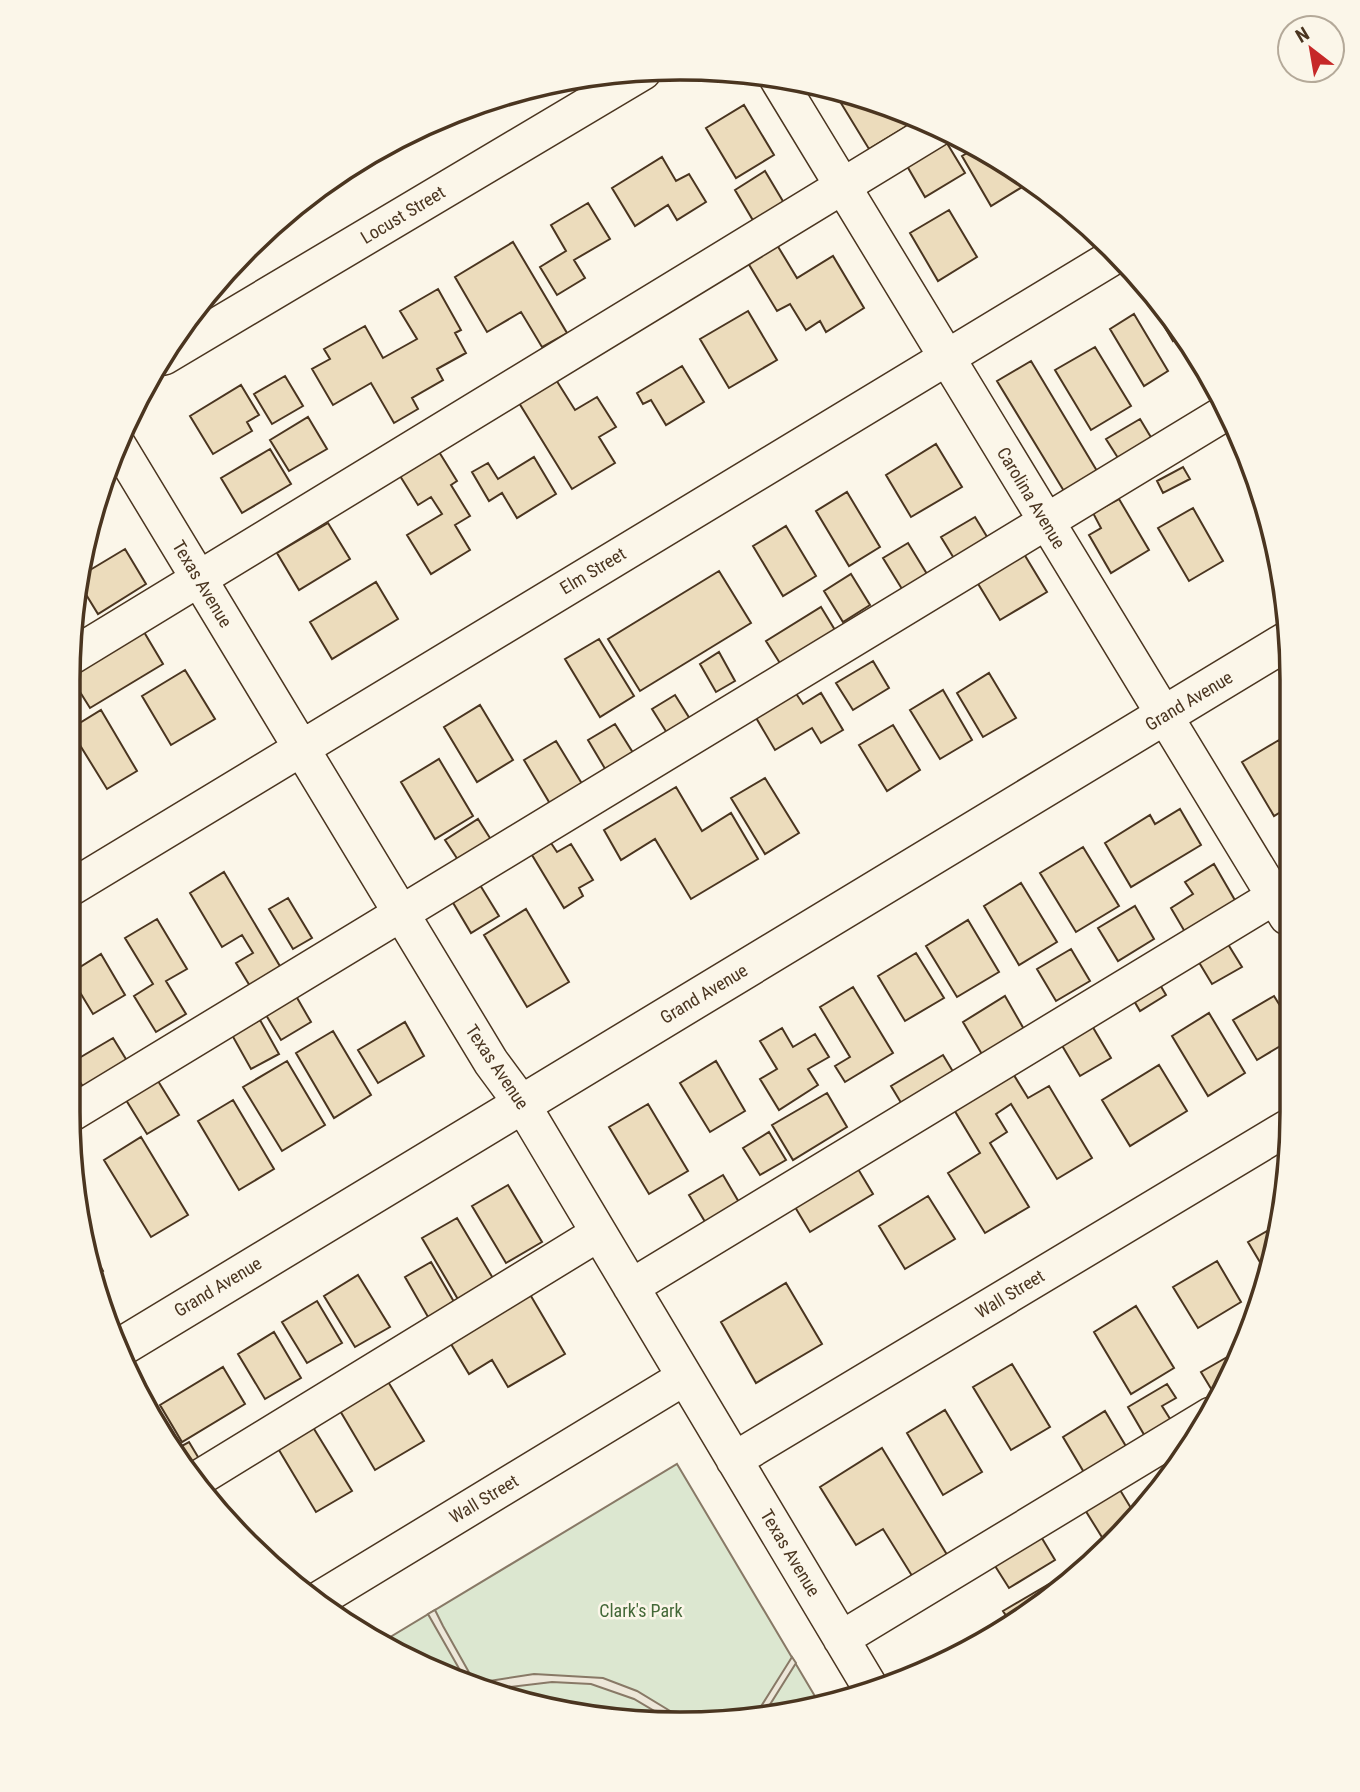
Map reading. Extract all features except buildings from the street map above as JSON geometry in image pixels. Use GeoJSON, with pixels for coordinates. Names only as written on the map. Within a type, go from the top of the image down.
{"type":"FeatureCollection","features":[{"type":"Feature","properties":{"kind":"main road","name":"Grand Avenue"},"geometry":{"type":"LineString","coordinates":[[127,1343],[1278,646]]}},
{"type":"Feature","properties":{"kind":"street","name":"Locust Street"},"geometry":{"type":"LineString","coordinates":[[183,346],[623,84]]}},
{"type":"Feature","properties":{"kind":"street","name":"Carolina Avenue"},"geometry":{"type":"LineString","coordinates":[[784,90],[1164,716],[1280,898]]}},
{"type":"Feature","properties":{"kind":"street"},"geometry":{"type":"LineString","coordinates":[[82,651],[200,581],[928,134]]}},
{"type":"Feature","properties":{"kind":"street","name":"Elm Street"},"geometry":{"type":"LineString","coordinates":[[80,882],[1108,260]]}},
{"type":"Feature","properties":{"kind":"street"},"geometry":{"type":"LineString","coordinates":[[80,1108],[1219,417]]}},
{"type":"Feature","properties":{"kind":"street","name":"Texas Avenue"},"geometry":{"type":"LineString","coordinates":[[124,455],[491,1062],[522,1104],[867,1682]]}},
{"type":"Feature","properties":{"kind":"street"},"geometry":{"type":"LineString","coordinates":[[631,1287],[1280,902]]}},
{"type":"Feature","properties":{"kind":"street","name":"Wall Street"},"geometry":{"type":"LineString","coordinates":[[734,1460],[1279,1133]]}},
{"type":"Feature","properties":{"kind":"street"},"geometry":{"type":"LineString","coordinates":[[203,1476],[599,1233]]}},
{"type":"Feature","properties":{"kind":"street","name":"Wall Street"},"geometry":{"type":"LineString","coordinates":[[326,1595],[685,1377]]}},
{"type":"Feature","properties":{"kind":"street"},"geometry":{"type":"LineString","coordinates":[[841,1639],[1188,1429]]}},
{"type":"Feature","properties":{"kind":"green space","name":"Clark's Park"},"geometry":{"type":"Polygon","coordinates":[[[677,1464],[815,1696],[758,1706],[680,1712],[602,1706],[563,1700],[487,1680],[391,1637],[677,1464]]]}},
{"type":"Feature","properties":{"kind":"shaded area"},"geometry":{"type":"Polygon","coordinates":[[[435,1610],[469,1673],[459,1669],[428,1614],[435,1610]]]}},
{"type":"Feature","properties":{"kind":"shaded area"},"geometry":{"type":"Polygon","coordinates":[[[792,1657],[796,1663],[770,1704],[762,1705],[792,1657]]]}},
{"type":"Feature","properties":{"kind":"shaded area"},"geometry":{"type":"Polygon","coordinates":[[[534,1674],[603,1678],[637,1691],[671,1712],[654,1711],[634,1699],[591,1684],[552,1682],[511,1687],[490,1681],[534,1674]]]}}]}
